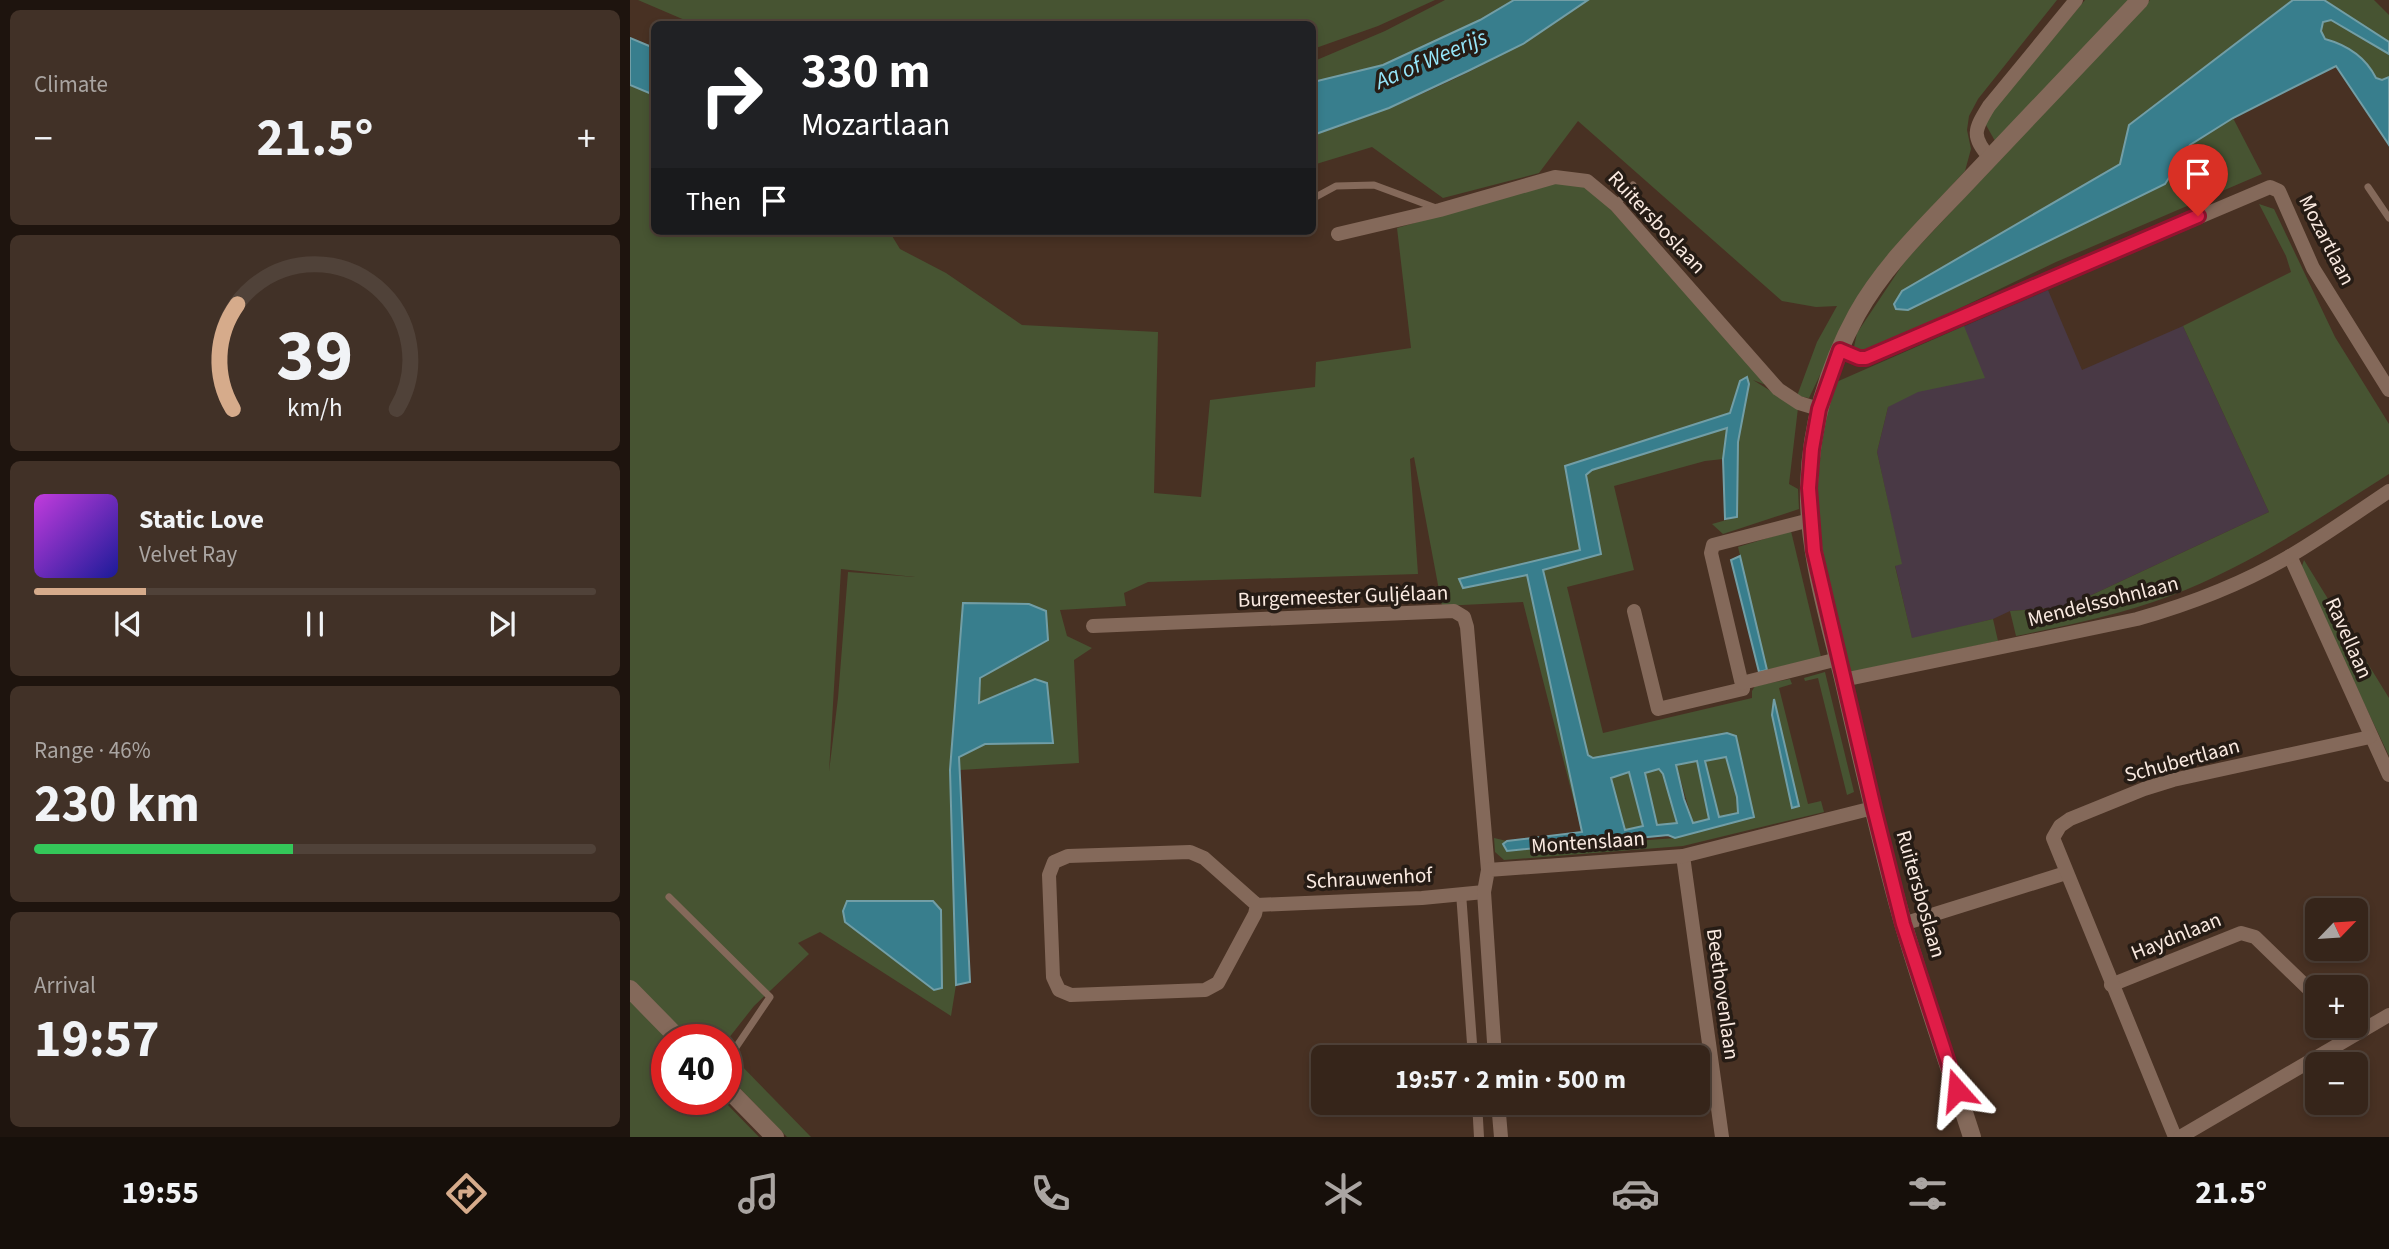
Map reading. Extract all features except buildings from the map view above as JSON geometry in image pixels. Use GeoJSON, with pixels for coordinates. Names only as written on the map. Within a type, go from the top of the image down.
{"type":"FeatureCollection","features":[{"type":"Feature","properties":{"kind":"street"},"geometry":{"type":"LineString","coordinates":[[1990,158],[1978,144],[1977,125],[1989,106],[2076,0]]}},
{"type":"Feature","properties":{"kind":"street","name":"Ruitersboslaan"},"geometry":{"type":"LineString","coordinates":[[1972,1137],[1903,924],[1874,808],[1814,551],[1810,520],[1810,469],[1819,409],[1840,350],[1856,315],[1886,271],[2140,0]]}},
{"type":"Feature","properties":{"kind":"street","name":"Ruitersboslaan"},"geometry":{"type":"LineString","coordinates":[[1338,234],[1555,177],[1587,181],[1616,205],[1778,389],[1799,403],[1819,409]]}},
{"type":"Feature","properties":{"kind":"street","name":"Mozartlaan"},"geometry":{"type":"LineString","coordinates":[[1840,350],[1866,358],[2270,187],[2279,191],[2313,268],[2387,382]]}},
{"type":"Feature","properties":{"kind":"street","name":"Mendelssohnlaan"},"geometry":{"type":"LineString","coordinates":[[1843,680],[2137,619],[2179,607],[2290,556],[2389,491]]}},
{"type":"Feature","properties":{"kind":"street"},"geometry":{"type":"LineString","coordinates":[[1633,611],[1658,709],[1743,689],[1711,553],[1713,545],[1810,520]]}},
{"type":"Feature","properties":{"kind":"street","name":"Ravellaan"},"geometry":{"type":"LineString","coordinates":[[2290,556],[2389,775]]}},
{"type":"Feature","properties":{"kind":"street","name":"Burgemeester Guljélaan"},"geometry":{"type":"LineString","coordinates":[[1093,626],[1454,611],[1464,617],[1488,870]]}},
{"type":"Feature","properties":{"kind":"street"},"geometry":{"type":"LineString","coordinates":[[1742,683],[1838,659]]}},
{"type":"Feature","properties":{"kind":"street","name":"Schubertlaan"},"geometry":{"type":"LineString","coordinates":[[2177,1137],[2111,985],[2053,838],[2060,826],[2070,820],[2144,789],[2173,780],[2370,737]]}},
{"type":"Feature","properties":{"kind":"street","name":"Montenslaan"},"geometry":{"type":"LineString","coordinates":[[1488,870],[1683,856],[1874,808]]}},
{"type":"Feature","properties":{"kind":"street"},"geometry":{"type":"LineString","coordinates":[[1190,852],[1204,858],[1257,905],[1255,914],[1218,983],[1205,990],[1071,995],[1059,990],[1053,977],[1049,875],[1054,862],[1068,856],[1190,852]]}},
{"type":"Feature","properties":{"kind":"street","name":"Beethovenlaan"},"geometry":{"type":"LineString","coordinates":[[1683,856],[1721,1137]]}},
{"type":"Feature","properties":{"kind":"street"},"geometry":{"type":"LineString","coordinates":[[1488,870],[1483,892],[1494,1045]]}},
{"type":"Feature","properties":{"kind":"street"},"geometry":{"type":"LineString","coordinates":[[1903,924],[2066,873]]}},
{"type":"Feature","properties":{"kind":"street"},"geometry":{"type":"LineString","coordinates":[[1461,892],[1473,1045]]}},
{"type":"Feature","properties":{"kind":"street","name":"Schrauwenhof"},"geometry":{"type":"LineString","coordinates":[[1257,905],[1422,898],[1461,892],[1483,892]]}},
{"type":"Feature","properties":{"kind":"street","name":"Haydnlaan"},"geometry":{"type":"LineString","coordinates":[[2111,985],[2241,933],[2255,937],[2305,986]]}},
{"type":"Feature","properties":{"kind":"street"},"geometry":{"type":"LineString","coordinates":[[630,989],[664,1024]]}},
{"type":"Feature","properties":{"kind":"street"},"geometry":{"type":"LineString","coordinates":[[2368,1023],[2389,1015]]}},
{"type":"Feature","properties":{"kind":"street"},"geometry":{"type":"LineString","coordinates":[[2177,1137],[2338,1038]]}},
{"type":"Feature","properties":{"kind":"street"},"geometry":{"type":"LineString","coordinates":[[742,1103],[775,1137]]}},
{"type":"Feature","properties":{"kind":"street"},"geometry":{"type":"LineString","coordinates":[[1478,1115],[1479,1137]]}},
{"type":"Feature","properties":{"kind":"street"},"geometry":{"type":"LineString","coordinates":[[1500,1115],[1501,1137]]}},
{"type":"Feature","properties":{"kind":"lane"},"geometry":{"type":"LineString","coordinates":[[1316,197],[1336,186],[1374,185],[1440,209]]}},
{"type":"Feature","properties":{"kind":"lane"},"geometry":{"type":"LineString","coordinates":[[1616,205],[1633,185]]}},
{"type":"Feature","properties":{"kind":"lane"},"geometry":{"type":"LineString","coordinates":[[2368,187],[2389,218]]}},
{"type":"Feature","properties":{"kind":"lane"},"geometry":{"type":"LineString","coordinates":[[669,897],[770,997],[742,1038]]}},
{"type":"Feature","properties":{"kind":"shaded area"},"geometry":{"type":"Polygon","coordinates":[[[2048,290],[2082,370],[2183,326],[2269,512],[2066,607],[2010,611],[1993,619],[1912,639],[1895,565],[1901,563],[1877,452],[1888,407],[1951,332],[2048,290]]]}},
{"type":"Feature","properties":{"kind":"green space"},"geometry":{"type":"Polygon","coordinates":[[[638,0],[1435,0],[1378,26],[1316,48],[1316,21],[687,21],[638,0]]]}},
{"type":"Feature","properties":{"kind":"green space"},"geometry":{"type":"Polygon","coordinates":[[[1445,0],[1514,0],[1480,20],[1383,65],[1316,81],[1316,60],[1385,31],[1445,0]]]}},
{"type":"Feature","properties":{"kind":"green space"},"geometry":{"type":"Polygon","coordinates":[[[1588,0],[2057,0],[1978,99],[1969,116],[1967,130],[1971,149],[1965,171],[1920,220],[1853,306],[1809,398],[1797,396],[1817,342],[1837,306],[1816,307],[1782,301],[1578,121],[1539,173],[1443,198],[1372,147],[1316,164],[1316,134],[1419,95],[1470,71],[1546,29],[1588,0]]]}},
{"type":"Feature","properties":{"kind":"green space"},"geometry":{"type":"Polygon","coordinates":[[[2085,0],[2129,0],[1995,141],[1986,125],[1987,117],[2085,0]]]}},
{"type":"Feature","properties":{"kind":"green space"},"geometry":{"type":"Polygon","coordinates":[[[2150,0],[2293,0],[2129,125],[2120,164],[1902,291],[1908,310],[2165,184],[2190,145],[2233,118],[2262,174],[2056,262],[1865,354],[1854,347],[1857,333],[1905,261],[2150,0]]]}},
{"type":"Feature","properties":{"kind":"green space"},"geometry":{"type":"Polygon","coordinates":[[[2324,0],[2374,0],[2389,15],[2389,42],[2324,0]]]}},
{"type":"Feature","properties":{"kind":"green space"},"geometry":{"type":"Polygon","coordinates":[[[2331,20],[2389,54],[2389,77],[2382,80],[2376,78],[2367,64],[2355,53],[2325,39],[2321,31],[2323,21],[2331,20]]]}},
{"type":"Feature","properties":{"kind":"green space"},"geometry":{"type":"Polygon","coordinates":[[[630,85],[651,94],[651,235],[891,235],[900,249],[946,273],[1022,325],[1158,332],[1154,493],[1201,497],[1210,400],[1315,387],[1316,362],[1411,348],[1397,228],[1555,182],[1573,182],[1594,191],[1771,387],[1753,380],[1798,408],[1789,484],[1798,489],[1799,509],[1723,534],[1712,524],[1737,517],[1738,442],[1749,384],[1740,381],[1731,413],[1565,466],[1580,550],[1459,579],[1463,588],[1527,575],[1582,833],[1523,602],[1442,606],[1414,457],[1410,459],[1418,574],[1148,582],[1124,593],[1126,606],[1060,610],[1067,636],[1092,648],[1074,660],[1079,763],[960,770],[959,757],[985,744],[1007,742],[1035,679],[979,704],[980,678],[1048,640],[963,603],[950,770],[956,985],[951,1016],[820,932],[798,943],[809,954],[754,1006],[740,1024],[651,1024],[651,1115],[738,1115],[759,1137],[630,1137],[630,85]],[[841,569],[829,772],[848,572],[915,577],[841,569]]]}},
{"type":"Feature","properties":{"kind":"green space"},"geometry":{"type":"Polygon","coordinates":[[[2259,204],[2274,209],[2335,337],[2389,424],[2389,474],[2282,541],[2199,584],[2132,609],[2016,636],[2010,611],[2066,607],[2269,512],[2183,326],[2291,272],[2286,256],[2259,204]]]}},
{"type":"Feature","properties":{"kind":"green space"},"geometry":{"type":"Polygon","coordinates":[[[1964,326],[1985,378],[1918,392],[1888,407],[1877,452],[1902,564],[1895,566],[1912,638],[1993,619],[1998,641],[1851,672],[1821,556],[1815,510],[1818,461],[1834,383],[1964,326]]]}},
{"type":"Feature","properties":{"kind":"green space"},"geometry":{"type":"Polygon","coordinates":[[[1728,427],[1723,459],[1705,461],[1614,486],[1634,570],[1567,587],[1603,733],[1752,698],[1755,686],[1790,679],[1792,684],[1779,688],[1808,804],[1821,801],[1824,812],[1683,846],[1504,860],[1495,852],[1494,838],[1507,841],[1503,844],[1507,851],[1675,838],[1754,816],[1736,736],[1727,733],[1593,758],[1588,755],[1542,569],[1601,554],[1586,475],[1592,469],[1728,427]]]}},
{"type":"Feature","properties":{"kind":"green space"},"geometry":{"type":"Polygon","coordinates":[[[1791,531],[1821,657],[1767,670],[1738,547],[1791,531]]]}},
{"type":"Feature","properties":{"kind":"green space"},"geometry":{"type":"Polygon","coordinates":[[[2304,560],[2389,698],[2389,756],[2304,577],[2304,560]]]}},
{"type":"Feature","properties":{"kind":"green space"},"geometry":{"type":"Polygon","coordinates":[[[1825,672],[1854,792],[1847,795],[1818,678],[1805,681],[1804,678],[1825,672]]]}},
{"type":"Feature","properties":{"kind":"green space"},"geometry":{"type":"Polygon","coordinates":[[[1726,757],[1737,797],[1738,813],[1719,817],[1705,761],[1726,757]]]}},
{"type":"Feature","properties":{"kind":"green space"},"geometry":{"type":"Polygon","coordinates":[[[1697,760],[1710,820],[1693,823],[1676,764],[1697,760]]]}},
{"type":"Feature","properties":{"kind":"green space"},"geometry":{"type":"Polygon","coordinates":[[[1659,769],[1663,773],[1677,823],[1657,826],[1645,772],[1659,769]]]}},
{"type":"Feature","properties":{"kind":"green space"},"geometry":{"type":"Polygon","coordinates":[[[1629,772],[1643,827],[1625,830],[1611,777],[1629,772]]]}},
{"type":"Feature","properties":{"kind":"green space"},"geometry":{"type":"Polygon","coordinates":[[[742,1066],[811,1137],[787,1137],[742,1091],[742,1066]]]}},
{"type":"Feature","properties":{"kind":"water","name":"Aa of Weerijs"},"geometry":{"type":"Polygon","coordinates":[[[1514,0],[1588,0],[1523,44],[1389,108],[1316,134],[1316,81],[1383,65],[1480,20],[1514,0]]]}},
{"type":"Feature","properties":{"kind":"water"},"geometry":{"type":"Polygon","coordinates":[[[2293,0],[2324,0],[2389,42],[2389,54],[2331,20],[2323,22],[2321,31],[2325,39],[2355,53],[2367,64],[2376,78],[2382,80],[2389,77],[2389,145],[2336,66],[2233,118],[2190,145],[2165,184],[1908,310],[1896,309],[1894,304],[1902,291],[2120,164],[2129,125],[2293,0]]]}},
{"type":"Feature","properties":{"kind":"water"},"geometry":{"type":"Polygon","coordinates":[[[630,38],[651,47],[651,94],[630,85],[630,38]]]}},
{"type":"Feature","properties":{"kind":"water"},"geometry":{"type":"Polygon","coordinates":[[[1747,377],[1749,384],[1738,442],[1737,517],[1725,519],[1723,459],[1727,428],[1592,470],[1586,475],[1601,554],[1543,570],[1588,755],[1593,758],[1727,733],[1736,736],[1754,817],[1675,838],[1668,835],[1507,851],[1503,844],[1507,841],[1582,832],[1527,575],[1463,588],[1459,579],[1580,550],[1565,466],[1730,413],[1740,381],[1747,377]],[[1726,757],[1705,761],[1719,817],[1738,813],[1737,797],[1726,757]],[[1697,761],[1676,765],[1693,823],[1709,819],[1697,761]],[[1659,769],[1645,773],[1657,825],[1677,823],[1663,774],[1659,769]],[[1629,772],[1611,778],[1625,830],[1643,826],[1629,772]]]}},
{"type":"Feature","properties":{"kind":"water"},"geometry":{"type":"Polygon","coordinates":[[[1740,556],[1767,670],[1759,672],[1731,560],[1740,556]]]}},
{"type":"Feature","properties":{"kind":"water"},"geometry":{"type":"Polygon","coordinates":[[[963,603],[1029,604],[1046,611],[1048,640],[980,678],[979,703],[1035,679],[1047,683],[1053,743],[985,744],[959,757],[970,982],[956,985],[950,770],[963,603]]]}},
{"type":"Feature","properties":{"kind":"water"},"geometry":{"type":"Polygon","coordinates":[[[1774,699],[1799,806],[1792,808],[1772,715],[1774,699]]]}},
{"type":"Feature","properties":{"kind":"water"},"geometry":{"type":"Polygon","coordinates":[[[847,901],[933,901],[941,910],[942,988],[934,990],[845,922],[843,911],[847,901]]]}},
{"type":"Feature","properties":{"kind":"route"},"geometry":{"type":"LineString","coordinates":[[1957,1090],[1903,924],[1814,551],[1809,488],[1819,409],[1840,350],[1866,358],[2198,216]]}}]}
